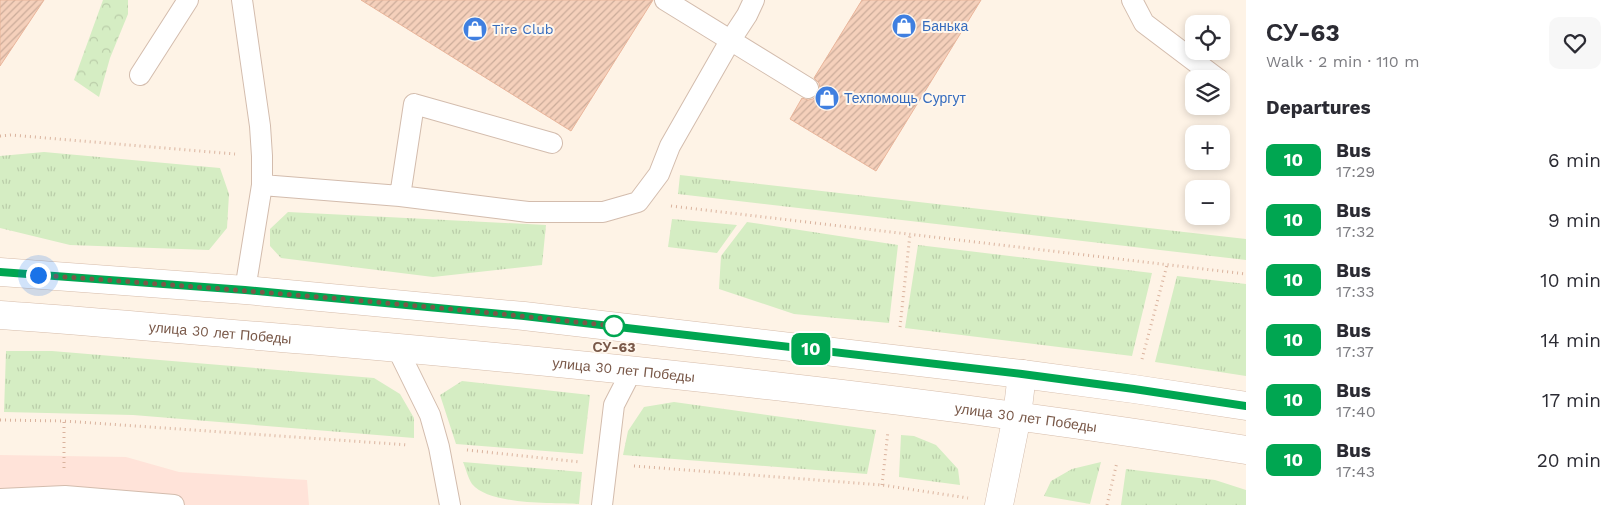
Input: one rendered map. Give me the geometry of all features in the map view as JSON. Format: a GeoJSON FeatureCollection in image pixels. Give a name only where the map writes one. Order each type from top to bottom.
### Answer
{"type":"FeatureCollection","features":[{"type":"Feature","properties":{"kind":"main road"},"geometry":{"type":"LineString","coordinates":[[0,272],[245,290],[524,316],[1022,374],[1246,406]]}},
{"type":"Feature","properties":{"kind":"main road","name":"улица 30 лет Победы"},"geometry":{"type":"LineString","coordinates":[[0,315],[397,348],[632,370],[1125,430],[1246,450]]}},
{"type":"Feature","properties":{"kind":"main road"},"geometry":{"type":"LineString","coordinates":[[999,504],[1017,416],[1022,374]]}},
{"type":"Feature","properties":{"kind":"lane"},"geometry":{"type":"LineString","coordinates":[[140,75],[188,0]]}},
{"type":"Feature","properties":{"kind":"lane"},"geometry":{"type":"LineString","coordinates":[[242,0],[260,126],[262,186],[245,290]]}},
{"type":"Feature","properties":{"kind":"lane"},"geometry":{"type":"LineString","coordinates":[[665,0],[808,88]]}},
{"type":"Feature","properties":{"kind":"lane"},"geometry":{"type":"LineString","coordinates":[[262,186],[400,196],[528,212],[603,212],[638,202],[659,174],[670,146],[754,0]]}},
{"type":"Feature","properties":{"kind":"lane"},"geometry":{"type":"LineString","coordinates":[[1132,0],[1144,23],[1207,70]]}},
{"type":"Feature","properties":{"kind":"lane"},"geometry":{"type":"LineString","coordinates":[[400,196],[414,104],[552,142]]}},
{"type":"Feature","properties":{"kind":"lane"},"geometry":{"type":"LineString","coordinates":[[397,348],[430,415],[439,447],[450,505]]}},
{"type":"Feature","properties":{"kind":"lane"},"geometry":{"type":"LineString","coordinates":[[602,505],[614,405],[632,370]]}},
{"type":"Feature","properties":{"kind":"lane"},"geometry":{"type":"LineString","coordinates":[[0,499],[65,496],[174,505]]}},
{"type":"Feature","properties":{"kind":"path"},"geometry":{"type":"LineString","coordinates":[[0,420],[64,421],[439,447],[607,464],[882,485],[999,504]]}},
{"type":"Feature","properties":{"kind":"path"},"geometry":{"type":"LineString","coordinates":[[64,421],[65,496]]}},
{"type":"Feature","properties":{"kind":"shaded area"},"geometry":{"type":"Polygon","coordinates":[[[0,455],[126,457],[179,472],[307,480],[309,505],[0,505],[0,455]]]}},
{"type":"Feature","properties":{"kind":"green space"},"geometry":{"type":"Polygon","coordinates":[[[103,0],[128,0],[128,14],[110,58],[99,97],[74,80],[103,0]]]}},
{"type":"Feature","properties":{"kind":"green space"},"geometry":{"type":"Polygon","coordinates":[[[44,152],[220,168],[229,194],[227,228],[209,250],[70,245],[0,228],[0,156],[44,152]]]}},
{"type":"Feature","properties":{"kind":"green space"},"geometry":{"type":"Polygon","coordinates":[[[680,175],[1246,239],[1246,260],[678,194],[680,175]]]}},
{"type":"Feature","properties":{"kind":"green space"},"geometry":{"type":"Polygon","coordinates":[[[288,212],[546,225],[542,265],[433,277],[281,258],[270,246],[270,229],[288,212]]]}},
{"type":"Feature","properties":{"kind":"green space"},"geometry":{"type":"Polygon","coordinates":[[[672,219],[737,225],[717,253],[668,247],[672,219]]]}},
{"type":"Feature","properties":{"kind":"green space"},"geometry":{"type":"Polygon","coordinates":[[[747,222],[898,245],[889,323],[794,314],[719,289],[721,256],[747,222]]]}},
{"type":"Feature","properties":{"kind":"green space"},"geometry":{"type":"Polygon","coordinates":[[[918,245],[1152,273],[1132,356],[905,328],[918,245]]]}},
{"type":"Feature","properties":{"kind":"green space"},"geometry":{"type":"Polygon","coordinates":[[[1177,276],[1246,284],[1246,376],[1155,362],[1177,276]]]}},
{"type":"Feature","properties":{"kind":"green space"},"geometry":{"type":"Polygon","coordinates":[[[6,351],[52,351],[374,378],[400,394],[414,418],[414,438],[133,415],[4,412],[6,351]]]}},
{"type":"Feature","properties":{"kind":"green space"},"geometry":{"type":"Polygon","coordinates":[[[462,381],[590,395],[583,454],[456,444],[440,395],[462,381]]]}},
{"type":"Feature","properties":{"kind":"green space"},"geometry":{"type":"Polygon","coordinates":[[[674,402],[876,430],[867,474],[623,455],[628,431],[644,407],[674,402]]]}},
{"type":"Feature","properties":{"kind":"green space"},"geometry":{"type":"Polygon","coordinates":[[[901,435],[914,436],[936,445],[958,469],[960,485],[899,477],[901,435]]]}},
{"type":"Feature","properties":{"kind":"green space"},"geometry":{"type":"Polygon","coordinates":[[[463,462],[582,472],[579,504],[538,503],[492,496],[480,491],[472,484],[463,462]]]}},
{"type":"Feature","properties":{"kind":"green space"},"geometry":{"type":"Polygon","coordinates":[[[1101,462],[1090,504],[1044,496],[1051,481],[1072,469],[1101,462]]]}},
{"type":"Feature","properties":{"kind":"green space"},"geometry":{"type":"Polygon","coordinates":[[[1126,469],[1215,480],[1246,490],[1246,505],[1121,505],[1126,469]]]}},
{"type":"Feature","properties":{"kind":"building"},"geometry":{"type":"Polygon","coordinates":[[[0,0],[44,0],[0,66],[0,0]]]}},
{"type":"Feature","properties":{"kind":"building"},"geometry":{"type":"Polygon","coordinates":[[[361,0],[653,0],[571,131],[361,0]]]}},
{"type":"Feature","properties":{"kind":"building"},"geometry":{"type":"Polygon","coordinates":[[[862,0],[981,0],[876,171],[790,119],[802,98],[813,99],[818,94],[819,83],[814,78],[862,0]]]}},
{"type":"Feature","properties":{"kind":"bus line","name":"10"},"geometry":{"type":"LineString","coordinates":[[0,272],[245,290],[524,316],[1022,374],[1246,406]]}},
{"type":"Feature","properties":{"kind":"place","name":"Банька"},"geometry":{"type":"Point","coordinates":[904,26]}},
{"type":"Feature","properties":{"kind":"place","name":"Tire Club"},"geometry":{"type":"Point","coordinates":[475,29]}},
{"type":"Feature","properties":{"kind":"place","name":"Техпомощь Сургут"},"geometry":{"type":"Point","coordinates":[827,98]}},
{"type":"Feature","properties":{"kind":"place","name":"СУ-63"},"geometry":{"type":"Point","coordinates":[614,326]}},
{"type":"Feature","properties":{"kind":"route"},"geometry":{"type":"LineString","coordinates":[[38,275],[245,290],[622,327],[614,326]]}}]}
